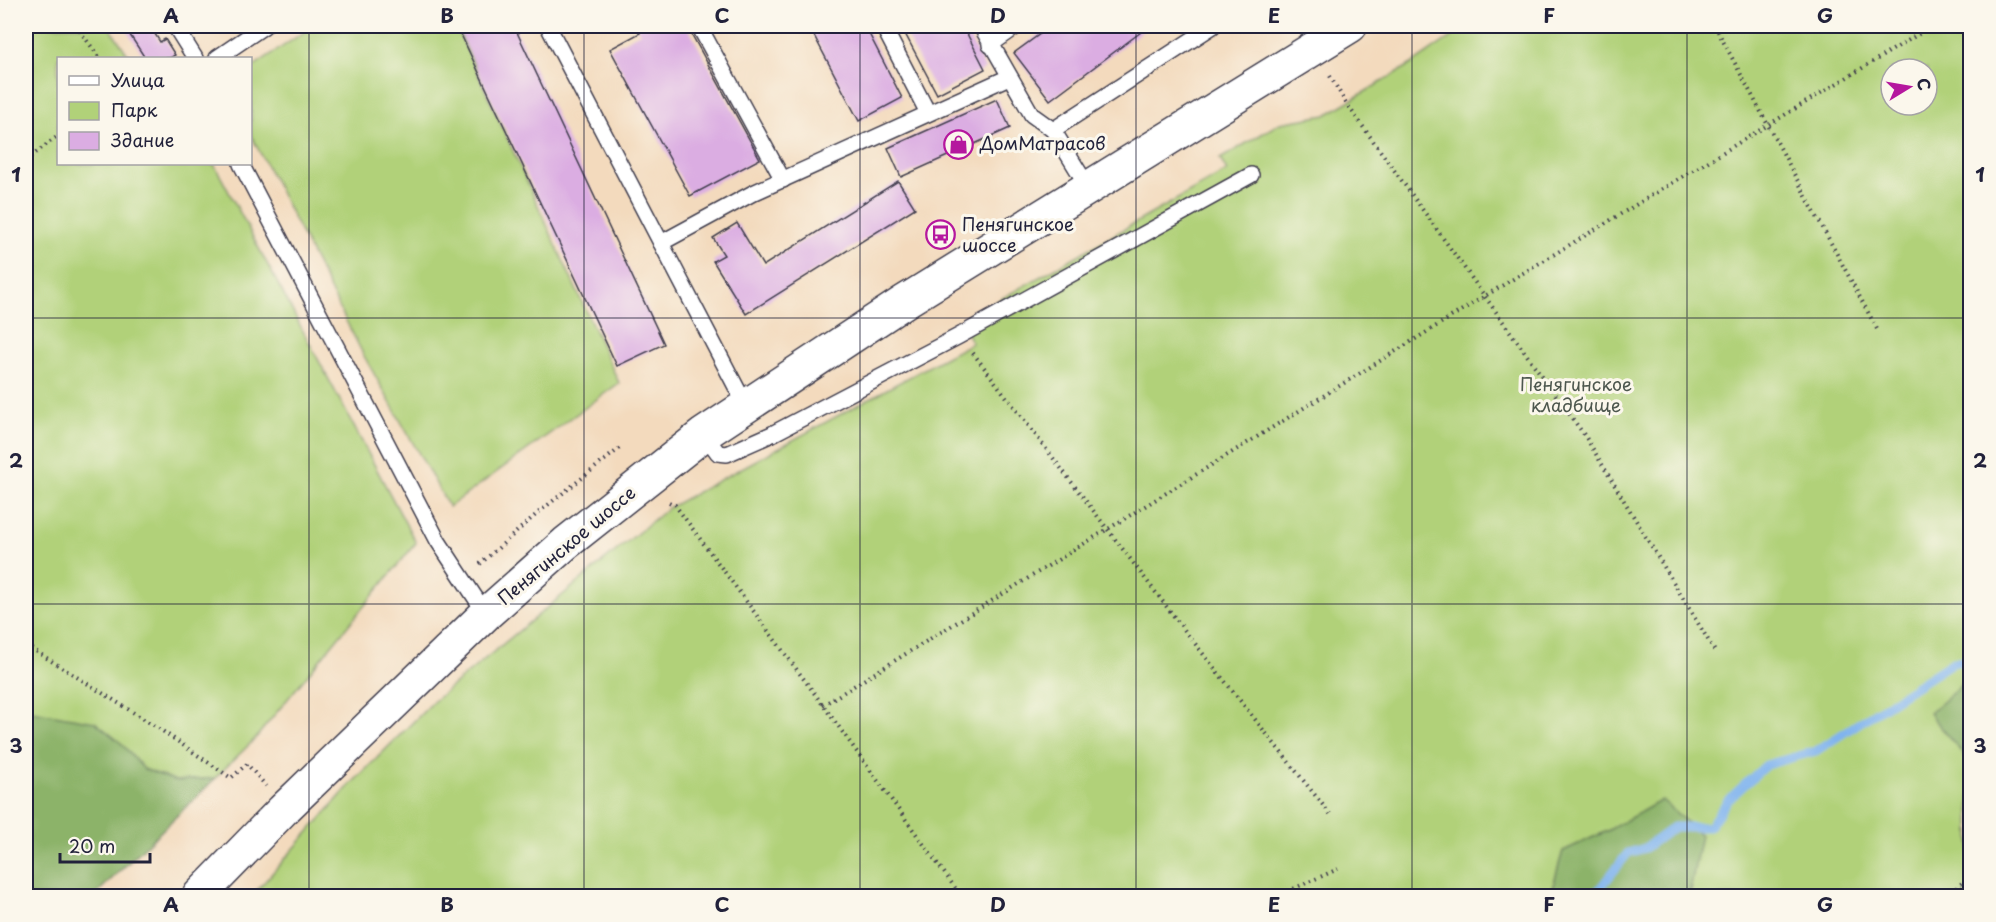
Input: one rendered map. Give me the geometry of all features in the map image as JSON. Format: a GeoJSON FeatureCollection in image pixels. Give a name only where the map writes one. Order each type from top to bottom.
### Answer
{"type":"FeatureCollection","features":[{"type":"Feature","properties":{"kind":"main road","name":"Пенягинское шоссе"},"geometry":{"type":"LineString","coordinates":[[199,897],[283,810],[486,614],[566,543],[704,434],[904,302],[1350,26]]}},
{"type":"Feature","properties":{"kind":"lane"},"geometry":{"type":"LineString","coordinates":[[175,26],[194,57]]}},
{"type":"Feature","properties":{"kind":"lane"},"geometry":{"type":"LineString","coordinates":[[218,57],[264,26]]}},
{"type":"Feature","properties":{"kind":"lane"},"geometry":{"type":"LineString","coordinates":[[548,26],[746,406]]}},
{"type":"Feature","properties":{"kind":"lane"},"geometry":{"type":"LineString","coordinates":[[699,26],[783,180]]}},
{"type":"Feature","properties":{"kind":"lane"},"geometry":{"type":"LineString","coordinates":[[883,26],[928,113]]}},
{"type":"Feature","properties":{"kind":"lane"},"geometry":{"type":"LineString","coordinates":[[981,26],[1032,114],[1053,130],[1088,187]]}},
{"type":"Feature","properties":{"kind":"lane"},"geometry":{"type":"LineString","coordinates":[[990,45],[1017,26]]}},
{"type":"Feature","properties":{"kind":"lane"},"geometry":{"type":"LineString","coordinates":[[1053,130],[1213,26]]}},
{"type":"Feature","properties":{"kind":"lane"},"geometry":{"type":"LineString","coordinates":[[661,243],[753,193],[1009,76]]}},
{"type":"Feature","properties":{"kind":"lane"},"geometry":{"type":"LineString","coordinates":[[242,165],[438,541],[486,614]]}},
{"type":"Feature","properties":{"kind":"lane"},"geometry":{"type":"LineString","coordinates":[[704,434],[718,453],[727,454],[772,434],[959,336],[1251,175]]}},
{"type":"Feature","properties":{"kind":"path"},"geometry":{"type":"LineString","coordinates":[[76,26],[98,57]]}},
{"type":"Feature","properties":{"kind":"path"},"geometry":{"type":"LineString","coordinates":[[1715,26],[1878,332]]}},
{"type":"Feature","properties":{"kind":"path"},"geometry":{"type":"LineString","coordinates":[[823,705],[1485,296],[1932,26]]}},
{"type":"Feature","properties":{"kind":"path"},"geometry":{"type":"LineString","coordinates":[[1330,75],[1346,103],[1585,435],[1716,653]]}},
{"type":"Feature","properties":{"kind":"path"},"geometry":{"type":"LineString","coordinates":[[26,160],[57,137]]}},
{"type":"Feature","properties":{"kind":"path"},"geometry":{"type":"LineString","coordinates":[[959,336],[1189,636],[1330,814]]}},
{"type":"Feature","properties":{"kind":"path"},"geometry":{"type":"LineString","coordinates":[[660,498],[675,505],[961,897]]}},
{"type":"Feature","properties":{"kind":"path"},"geometry":{"type":"LineString","coordinates":[[26,645],[158,728],[231,778],[247,764],[257,776]]}},
{"type":"Feature","properties":{"kind":"path"},"geometry":{"type":"LineString","coordinates":[[1277,897],[1338,869]]}},
{"type":"Feature","properties":{"kind":"path"},"geometry":{"type":"LineString","coordinates":[[1947,897],[1971,876]]}},
{"type":"Feature","properties":{"kind":"green space"},"geometry":{"type":"Polygon","coordinates":[[[26,26],[109,26],[129,57],[57,57],[57,165],[215,165],[416,543],[254,740],[94,896],[26,896],[26,26]]]}},
{"type":"Feature","properties":{"kind":"green space"},"geometry":{"type":"Polygon","coordinates":[[[313,26],[456,26],[619,383],[449,507],[364,356],[252,137],[252,67],[313,26]]]}},
{"type":"Feature","properties":{"kind":"green space","name":"Пенягинское кладбище"},"geometry":{"type":"Polygon","coordinates":[[[1467,26],[1970,26],[1970,678],[1930,713],[1965,756],[1970,755],[1970,896],[1689,896],[1692,887],[1607,831],[1563,851],[1550,896],[252,896],[351,784],[434,701],[668,508],[972,343],[960,322],[1227,171],[1220,159],[1280,123],[1326,115],[1410,65],[1467,26]]]}},
{"type":"Feature","properties":{"kind":"green space"},"geometry":{"type":"Polygon","coordinates":[[[1970,678],[1970,755],[1965,756],[1929,713],[1970,678]]]}},
{"type":"Feature","properties":{"kind":"green space"},"geometry":{"type":"Polygon","coordinates":[[[26,710],[95,722],[121,743],[144,769],[176,781],[216,778],[94,896],[26,896],[26,710]]]}},
{"type":"Feature","properties":{"kind":"green space"},"geometry":{"type":"Polygon","coordinates":[[[1662,800],[1701,835],[1689,896],[1550,896],[1563,851],[1607,831],[1662,800]]]}},
{"type":"Feature","properties":{"kind":"building"},"geometry":{"type":"Polygon","coordinates":[[[124,26],[150,26],[160,42],[165,39],[175,55],[144,57],[124,26]]]}},
{"type":"Feature","properties":{"kind":"building"},"geometry":{"type":"Polygon","coordinates":[[[457,26],[514,26],[664,344],[617,366],[457,26]]]}},
{"type":"Feature","properties":{"kind":"building"},"geometry":{"type":"Polygon","coordinates":[[[636,26],[687,26],[760,159],[690,196],[610,49],[640,33],[636,26]]]}},
{"type":"Feature","properties":{"kind":"building"},"geometry":{"type":"Polygon","coordinates":[[[809,26],[865,26],[902,98],[859,121],[809,26]]]}},
{"type":"Feature","properties":{"kind":"building"},"geometry":{"type":"Polygon","coordinates":[[[901,26],[963,26],[985,69],[937,94],[901,26]]]}},
{"type":"Feature","properties":{"kind":"building"},"geometry":{"type":"Polygon","coordinates":[[[1051,26],[1149,26],[1050,100],[1014,53],[1051,26]]]}},
{"type":"Feature","properties":{"kind":"building"},"geometry":{"type":"Polygon","coordinates":[[[997,99],[1010,128],[901,177],[888,148],[997,99]]]}},
{"type":"Feature","properties":{"kind":"building"},"geometry":{"type":"Polygon","coordinates":[[[898,181],[915,208],[746,314],[713,261],[724,255],[713,238],[737,223],[763,266],[898,181]]]}},
{"type":"Feature","properties":{"kind":"waterway"},"geometry":{"type":"LineString","coordinates":[[1594,896],[1628,853],[1645,848],[1674,827],[1709,827],[1728,800],[1766,765],[1816,751],[1953,662],[1970,661]]}},
{"type":"Feature","properties":{"kind":"place","name":"ДомМатрасов"},"geometry":{"type":"Point","coordinates":[959,144]}},
{"type":"Feature","properties":{"kind":"place","name":"Пенягинское шоссе"},"geometry":{"type":"Point","coordinates":[941,235]}}]}
